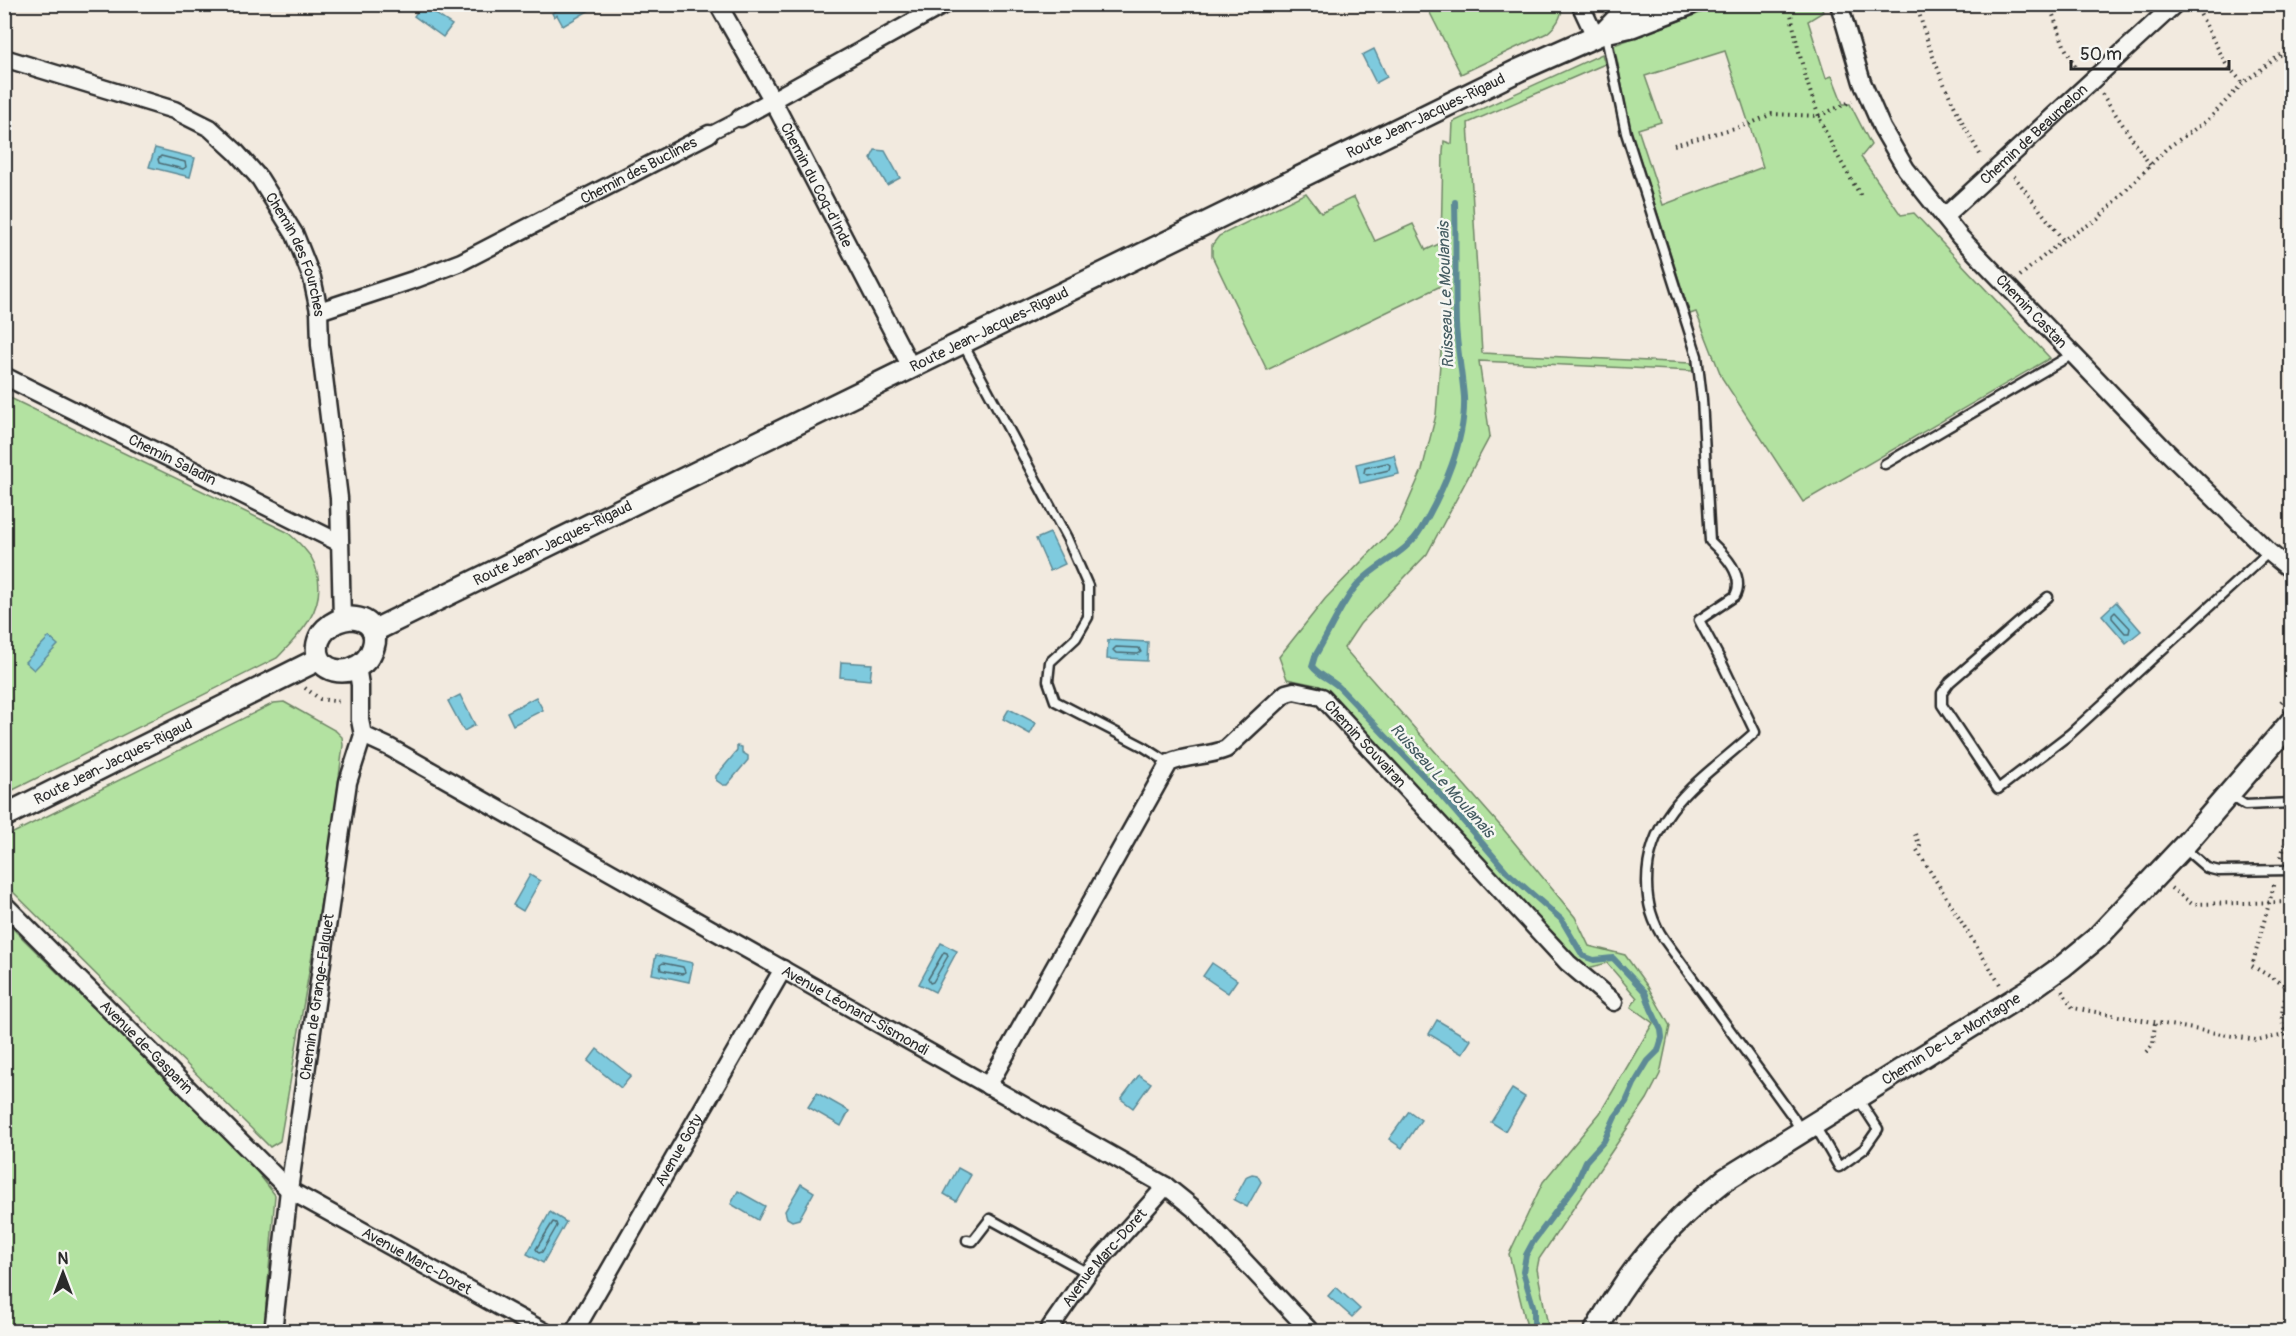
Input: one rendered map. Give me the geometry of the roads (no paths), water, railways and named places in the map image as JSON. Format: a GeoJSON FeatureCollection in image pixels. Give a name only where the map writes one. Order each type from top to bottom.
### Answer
{"type":"FeatureCollection","features":[{"type":"Feature","properties":{"kind":"street","name":"Chemin du Coq-d'Inde"},"geometry":{"type":"LineString","coordinates":[[718,4],[773,101],[911,367]]}},
{"type":"Feature","properties":{"kind":"street","name":"Chemin des Buclines"},"geometry":{"type":"LineString","coordinates":[[319,311],[461,262],[773,101],[945,4]]}},
{"type":"Feature","properties":{"kind":"street"},"geometry":{"type":"LineString","coordinates":[[1580,4],[1600,34]]}},
{"type":"Feature","properties":{"kind":"street","name":"Route Jean-Jacques-Rigaud"},"geometry":{"type":"LineString","coordinates":[[1600,34],[1625,11],[1641,4]]}},
{"type":"Feature","properties":{"kind":"street","name":"Route Jean-Jacques-Rigaud"},"geometry":{"type":"LineString","coordinates":[[373,631],[1519,70],[1600,34],[1632,26],[1689,4]]}},
{"type":"Feature","properties":{"kind":"street","name":"Chemin Castan"},"geometry":{"type":"LineString","coordinates":[[1839,4],[1862,82],[1882,128],[1906,169],[1944,217],[2165,450],[2269,552],[2292,571]]}},
{"type":"Feature","properties":{"kind":"street","name":"Chemin de Beaumelon"},"geometry":{"type":"LineString","coordinates":[[1944,217],[2175,4]]}},
{"type":"Feature","properties":{"kind":"street","name":"Chemin des Fourches"},"geometry":{"type":"LineString","coordinates":[[4,58],[174,110],[210,128],[247,164],[279,207],[302,250],[312,278],[319,311],[320,345],[339,498],[338,542],[342,619]]}},
{"type":"Feature","properties":{"kind":"street","name":"Chemin Saladin"},"geometry":{"type":"LineString","coordinates":[[4,376],[338,542]]}},
{"type":"Feature","properties":{"kind":"street"},"geometry":{"type":"LineString","coordinates":[[358,618],[365,621],[373,631],[374,650],[370,657],[357,666],[335,670],[323,664],[319,659],[317,648],[321,636],[326,629],[342,619],[358,618]]}},
{"type":"Feature","properties":{"kind":"street","name":"Route Jean-Jacques-Rigaud"},"geometry":{"type":"LineString","coordinates":[[4,816],[319,659]]}},
{"type":"Feature","properties":{"kind":"street","name":"Chemin de Grange-Falquet"},"geometry":{"type":"LineString","coordinates":[[273,1332],[289,1190],[348,782],[363,735],[357,666]]}},
{"type":"Feature","properties":{"kind":"street","name":"Chemin Souvairan"},"geometry":{"type":"LineString","coordinates":[[1169,764],[1179,759],[1216,753],[1226,749],[1286,693],[1294,691],[1322,697],[1568,963],[1614,1002]]}},
{"type":"Feature","properties":{"kind":"street","name":"Chemin De-La-Montagne"},"geometry":{"type":"LineString","coordinates":[[1595,1332],[1641,1261],[1693,1204],[1726,1179],[1807,1127],[2018,997],[2097,938],[2184,848],[2230,795],[2283,716]]}},
{"type":"Feature","properties":{"kind":"street","name":"Avenue Léonard-Sismondi"},"geometry":{"type":"LineString","coordinates":[[363,735],[389,747],[1166,1186],[1197,1211],[1311,1332]]}},
{"type":"Feature","properties":{"kind":"street"},"geometry":{"type":"LineString","coordinates":[[988,1086],[1169,764]]}},
{"type":"Feature","properties":{"kind":"street","name":"Avenue de-Gasparin"},"geometry":{"type":"LineString","coordinates":[[4,904],[289,1190]]}},
{"type":"Feature","properties":{"kind":"street","name":"Avenue Goty"},"geometry":{"type":"LineString","coordinates":[[574,1332],[783,969]]}},
{"type":"Feature","properties":{"kind":"street","name":"Avenue Marc-Doret"},"geometry":{"type":"LineString","coordinates":[[1047,1332],[1088,1273],[1166,1186]]}},
{"type":"Feature","properties":{"kind":"street","name":"Avenue Marc-Doret"},"geometry":{"type":"LineString","coordinates":[[289,1190],[545,1332]]}},
{"type":"Feature","properties":{"kind":"lane"},"geometry":{"type":"LineString","coordinates":[[1600,34],[1626,133],[1697,356],[1710,541],[1722,552],[1738,577],[1738,591],[1735,596],[1699,620],[1755,732],[1687,791],[1665,818],[1653,844],[1649,860],[1647,892],[1649,906],[1658,931],[1793,1116],[1807,1127],[1839,1167],[1864,1149],[1878,1129],[1857,1096]]}},
{"type":"Feature","properties":{"kind":"lane"},"geometry":{"type":"LineString","coordinates":[[962,342],[1066,538],[1088,586],[1088,617],[1076,638],[1050,662],[1048,681],[1055,700],[1143,747],[1169,764]]}},
{"type":"Feature","properties":{"kind":"lane"},"geometry":{"type":"LineString","coordinates":[[1885,464],[2073,354]]}},
{"type":"Feature","properties":{"kind":"lane"},"geometry":{"type":"LineString","coordinates":[[2048,597],[1950,682],[1942,693],[1942,705],[1998,789],[2070,734],[2269,552]]}},
{"type":"Feature","properties":{"kind":"lane"},"geometry":{"type":"LineString","coordinates":[[2230,795],[2246,805],[2292,803]]}},
{"type":"Feature","properties":{"kind":"lane"},"geometry":{"type":"LineString","coordinates":[[2184,848],[2206,868],[2219,871],[2292,870]]}},
{"type":"Feature","properties":{"kind":"lane"},"geometry":{"type":"LineString","coordinates":[[967,1240],[974,1241],[990,1219],[1088,1273]]}},
{"type":"Feature","properties":{"kind":"water"},"geometry":{"type":"Polygon","coordinates":[[[422,5],[452,25],[443,37],[414,16],[422,5]]]}},
{"type":"Feature","properties":{"kind":"water"},"geometry":{"type":"Polygon","coordinates":[[[565,5],[591,5],[593,8],[563,26],[557,15],[554,17],[552,13],[565,5]]]}},
{"type":"Feature","properties":{"kind":"water"},"geometry":{"type":"Polygon","coordinates":[[[1374,49],[1387,77],[1376,83],[1362,55],[1374,49]]]}},
{"type":"Feature","properties":{"kind":"water"},"geometry":{"type":"Polygon","coordinates":[[[155,148],[195,158],[190,177],[149,167],[155,148]]]}},
{"type":"Feature","properties":{"kind":"water"},"geometry":{"type":"Polygon","coordinates":[[[875,150],[885,151],[900,178],[887,185],[871,158],[875,150]]]}},
{"type":"Feature","properties":{"kind":"water"},"geometry":{"type":"Polygon","coordinates":[[[1394,455],[1399,474],[1360,483],[1356,464],[1394,455]]]}},
{"type":"Feature","properties":{"kind":"water"},"geometry":{"type":"Polygon","coordinates":[[[1050,533],[1065,564],[1050,571],[1036,539],[1050,533]]]}},
{"type":"Feature","properties":{"kind":"water"},"geometry":{"type":"Polygon","coordinates":[[[2116,602],[2141,631],[2126,643],[2102,615],[2116,602]]]}},
{"type":"Feature","properties":{"kind":"water"},"geometry":{"type":"Polygon","coordinates":[[[49,637],[58,645],[34,670],[25,662],[49,637]]]}},
{"type":"Feature","properties":{"kind":"water"},"geometry":{"type":"Polygon","coordinates":[[[1108,640],[1148,642],[1147,661],[1107,659],[1108,640]]]}},
{"type":"Feature","properties":{"kind":"water"},"geometry":{"type":"Polygon","coordinates":[[[841,662],[872,664],[870,680],[840,677],[841,662]]]}},
{"type":"Feature","properties":{"kind":"water"},"geometry":{"type":"Polygon","coordinates":[[[460,695],[475,725],[464,731],[448,701],[460,695]]]}},
{"type":"Feature","properties":{"kind":"water"},"geometry":{"type":"Polygon","coordinates":[[[536,697],[543,710],[513,725],[507,712],[536,697]]]}},
{"type":"Feature","properties":{"kind":"water"},"geometry":{"type":"Polygon","coordinates":[[[1009,709],[1036,723],[1030,734],[1003,719],[1009,709]]]}},
{"type":"Feature","properties":{"kind":"water"},"geometry":{"type":"Polygon","coordinates":[[[737,746],[742,747],[742,752],[748,756],[748,760],[727,785],[723,785],[716,780],[716,776],[737,751],[737,746]]]}},
{"type":"Feature","properties":{"kind":"water"},"geometry":{"type":"Polygon","coordinates":[[[530,875],[540,881],[523,911],[513,905],[530,875]]]}},
{"type":"Feature","properties":{"kind":"water"},"geometry":{"type":"Polygon","coordinates":[[[941,943],[957,951],[935,992],[919,984],[941,943]]]}},
{"type":"Feature","properties":{"kind":"water"},"geometry":{"type":"Polygon","coordinates":[[[656,955],[693,963],[689,982],[652,974],[656,955]]]}},
{"type":"Feature","properties":{"kind":"water"},"geometry":{"type":"Polygon","coordinates":[[[1212,963],[1237,980],[1228,993],[1203,976],[1212,963]]]}},
{"type":"Feature","properties":{"kind":"water"},"geometry":{"type":"Polygon","coordinates":[[[1437,1020],[1471,1040],[1462,1054],[1429,1034],[1437,1020]]]}},
{"type":"Feature","properties":{"kind":"water"},"geometry":{"type":"Polygon","coordinates":[[[597,1049],[631,1076],[621,1088],[588,1061],[597,1049]]]}},
{"type":"Feature","properties":{"kind":"water"},"geometry":{"type":"Polygon","coordinates":[[[1139,1075],[1151,1083],[1133,1108],[1121,1099],[1139,1075]]]}},
{"type":"Feature","properties":{"kind":"water"},"geometry":{"type":"Polygon","coordinates":[[[1512,1089],[1525,1097],[1505,1131],[1491,1122],[1512,1089]]]}},
{"type":"Feature","properties":{"kind":"water"},"geometry":{"type":"Polygon","coordinates":[[[817,1093],[849,1111],[841,1126],[808,1107],[817,1093]]]}},
{"type":"Feature","properties":{"kind":"water"},"geometry":{"type":"Polygon","coordinates":[[[1409,1111],[1421,1120],[1402,1148],[1389,1139],[1409,1111]]]}},
{"type":"Feature","properties":{"kind":"water"},"geometry":{"type":"Polygon","coordinates":[[[958,1168],[971,1175],[956,1201],[944,1194],[958,1168]]]}},
{"type":"Feature","properties":{"kind":"water"},"geometry":{"type":"Polygon","coordinates":[[[1257,1175],[1261,1182],[1247,1207],[1234,1200],[1247,1176],[1257,1175]]]}},
{"type":"Feature","properties":{"kind":"water"},"geometry":{"type":"Polygon","coordinates":[[[801,1184],[814,1192],[799,1219],[792,1221],[787,1218],[785,1211],[801,1184]]]}},
{"type":"Feature","properties":{"kind":"water"},"geometry":{"type":"Polygon","coordinates":[[[738,1191],[765,1206],[758,1220],[731,1204],[738,1191]]]}},
{"type":"Feature","properties":{"kind":"water"},"geometry":{"type":"Polygon","coordinates":[[[550,1212],[566,1222],[543,1263],[527,1254],[550,1212]]]}},
{"type":"Feature","properties":{"kind":"water"},"geometry":{"type":"Polygon","coordinates":[[[1336,1287],[1360,1309],[1352,1317],[1328,1296],[1336,1287]]]}},
{"type":"Feature","properties":{"kind":"waterway","name":"Ruisseau Le Moulanais"},"geometry":{"type":"LineString","coordinates":[[1455,202],[1456,324],[1464,414],[1452,465],[1437,499],[1415,538],[1367,575],[1354,589],[1315,656],[1312,666],[1340,688],[1434,787],[1507,872],[1561,919],[1583,956],[1594,960],[1613,958],[1645,992],[1661,1030],[1662,1038],[1658,1051],[1648,1061],[1634,1084],[1604,1141],[1586,1161],[1575,1186],[1533,1242],[1526,1255],[1523,1272],[1534,1309],[1534,1332]]}}]}
